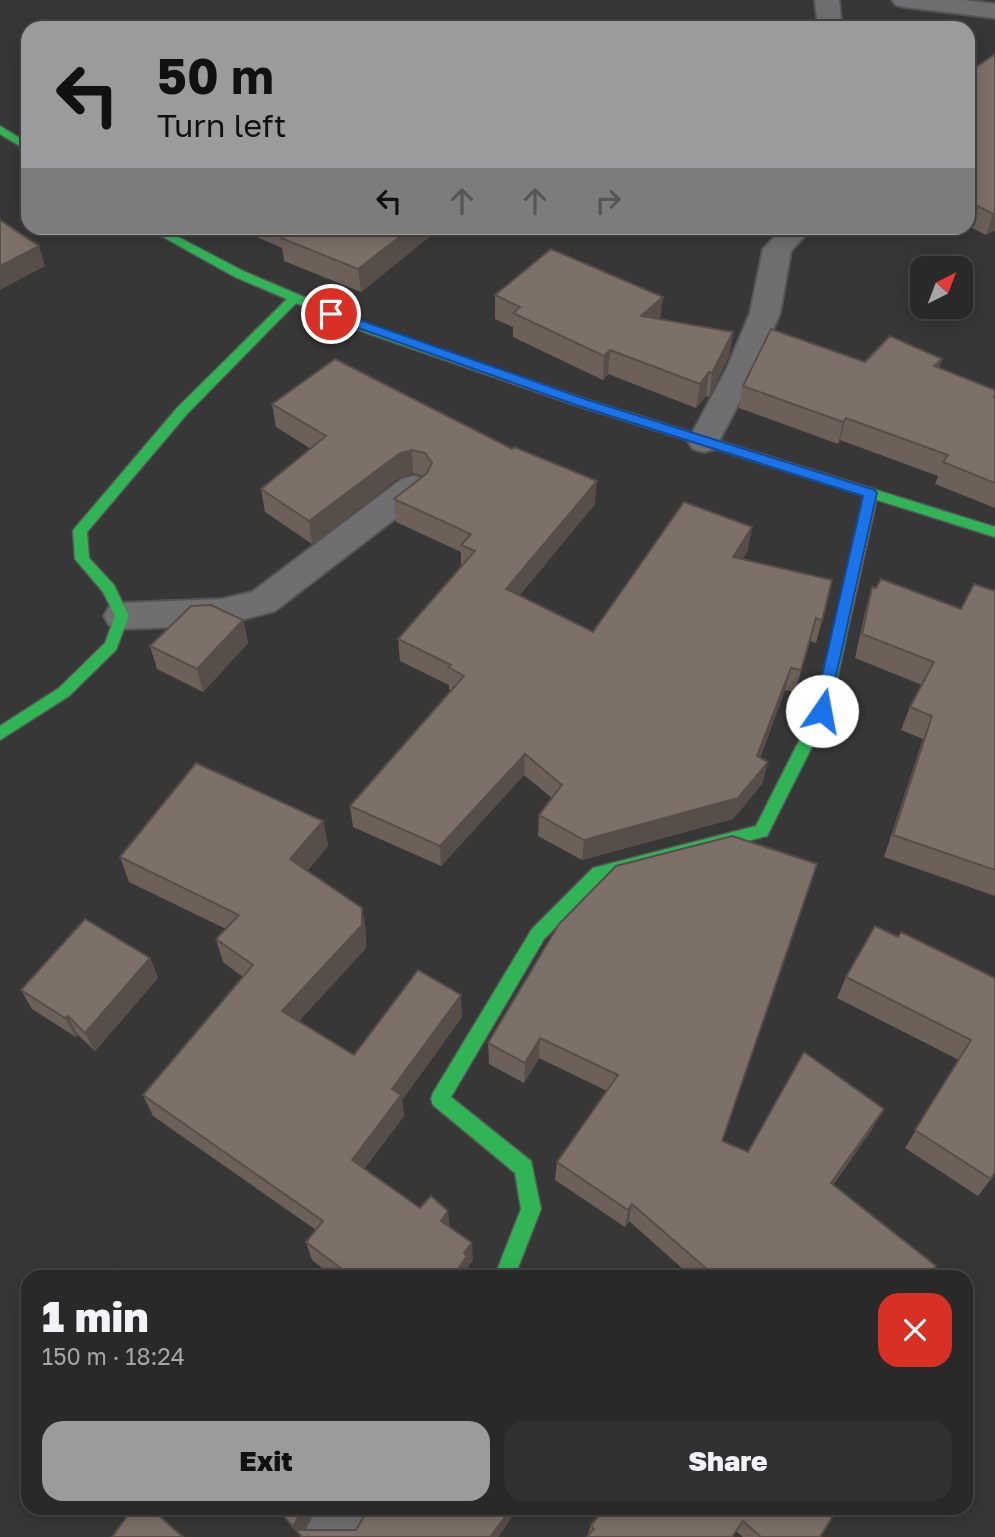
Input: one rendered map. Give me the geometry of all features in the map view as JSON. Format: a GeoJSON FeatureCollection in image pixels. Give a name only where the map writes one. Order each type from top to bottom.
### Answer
{"type":"FeatureCollection","features":[{"type":"Feature","properties":{"kind":"street"},"geometry":{"type":"LineString","coordinates":[[827,0],[829,21]]}},
{"type":"Feature","properties":{"kind":"street"},"geometry":{"type":"LineString","coordinates":[[904,0],[995,11]]}},
{"type":"Feature","properties":{"kind":"street"},"geometry":{"type":"LineString","coordinates":[[0,129],[21,143]]}},
{"type":"Feature","properties":{"kind":"street"},"geometry":{"type":"LineString","coordinates":[[166,235],[292,299],[444,356],[995,532]]}},
{"type":"Feature","properties":{"kind":"street"},"geometry":{"type":"LineString","coordinates":[[704,440],[742,368],[765,313],[777,249],[791,235]]}},
{"type":"Feature","properties":{"kind":"street"},"geometry":{"type":"LineString","coordinates":[[0,734],[64,692],[111,646],[122,616],[110,589],[82,559],[80,531],[114,486],[217,371],[292,299]]}},
{"type":"Feature","properties":{"kind":"street"},"geometry":{"type":"LineString","coordinates":[[122,616],[222,612],[262,602],[414,486]]}},
{"type":"Feature","properties":{"kind":"street"},"geometry":{"type":"LineString","coordinates":[[507,1270],[531,1209],[524,1168],[440,1099],[538,934],[599,873],[761,831],[822,711],[871,493]]}},
{"type":"Feature","properties":{"kind":"street"},"geometry":{"type":"LineString","coordinates":[[329,1537],[345,1515]]}},
{"type":"Feature","properties":{"kind":"building"},"geometry":{"type":"Polygon","coordinates":[[[995,54],[993,214],[975,205],[975,68],[995,54]]]}},
{"type":"Feature","properties":{"kind":"building"},"geometry":{"type":"Polygon","coordinates":[[[0,220],[39,246],[0,266],[0,220]]]}},
{"type":"Feature","properties":{"kind":"building"},"geometry":{"type":"Polygon","coordinates":[[[283,235],[402,235],[358,269],[281,238],[283,235]]]}},
{"type":"Feature","properties":{"kind":"building"},"geometry":{"type":"Polygon","coordinates":[[[551,249],[663,297],[641,316],[733,332],[712,373],[709,372],[700,384],[610,350],[604,356],[513,313],[520,307],[495,295],[551,249]]]}},
{"type":"Feature","properties":{"kind":"building"},"geometry":{"type":"Polygon","coordinates":[[[771,329],[865,362],[890,336],[942,359],[934,366],[995,390],[995,483],[943,462],[948,455],[846,418],[843,422],[743,386],[771,329]]]}},
{"type":"Feature","properties":{"kind":"building"},"geometry":{"type":"Polygon","coordinates":[[[335,359],[512,449],[514,447],[597,481],[506,589],[593,632],[684,502],[752,527],[733,557],[832,580],[822,621],[816,618],[801,670],[791,668],[757,756],[768,762],[738,798],[584,840],[539,815],[562,785],[525,754],[440,846],[350,806],[464,676],[448,667],[451,665],[398,639],[475,551],[461,545],[471,534],[394,499],[427,473],[432,463],[425,453],[412,450],[399,454],[309,521],[261,489],[326,436],[272,404],[335,359]]]}},
{"type":"Feature","properties":{"kind":"building"},"geometry":{"type":"Polygon","coordinates":[[[881,579],[961,609],[974,584],[995,591],[995,870],[893,835],[932,716],[910,707],[934,662],[862,634],[872,587],[876,588],[881,579]]]}},
{"type":"Feature","properties":{"kind":"building"},"geometry":{"type":"Polygon","coordinates":[[[211,605],[243,620],[197,669],[150,646],[191,606],[211,605]]]}},
{"type":"Feature","properties":{"kind":"building"},"geometry":{"type":"Polygon","coordinates":[[[196,763],[323,821],[290,859],[362,908],[362,925],[282,1011],[354,1055],[418,970],[461,995],[392,1089],[401,1095],[352,1160],[420,1208],[431,1196],[448,1211],[441,1221],[472,1243],[464,1253],[467,1256],[457,1270],[343,1270],[306,1242],[323,1221],[143,1095],[253,965],[216,939],[239,915],[120,857],[196,763]]]}},
{"type":"Feature","properties":{"kind":"building"},"geometry":{"type":"Polygon","coordinates":[[[732,836],[817,864],[722,1141],[748,1152],[804,1052],[884,1109],[831,1183],[936,1266],[933,1270],[708,1270],[632,1204],[628,1210],[557,1162],[618,1075],[540,1038],[525,1063],[488,1043],[559,924],[616,866],[732,836]]]}},
{"type":"Feature","properties":{"kind":"building"},"geometry":{"type":"Polygon","coordinates":[[[85,919],[150,958],[85,1033],[68,1016],[65,1018],[21,990],[85,919]]]}},
{"type":"Feature","properties":{"kind":"building"},"geometry":{"type":"Polygon","coordinates":[[[875,926],[898,937],[901,932],[995,978],[995,1172],[991,1179],[915,1130],[971,1040],[846,977],[875,926]]]}},
{"type":"Feature","properties":{"kind":"building"},"geometry":{"type":"Polygon","coordinates":[[[128,1515],[158,1515],[183,1537],[112,1537],[128,1515]]]}},
{"type":"Feature","properties":{"kind":"building"},"geometry":{"type":"Polygon","coordinates":[[[283,1515],[299,1515],[293,1527],[283,1515]]]}},
{"type":"Feature","properties":{"kind":"building"},"geometry":{"type":"Polygon","coordinates":[[[365,1515],[507,1515],[490,1537],[302,1537],[296,1530],[356,1530],[365,1515]]]}},
{"type":"Feature","properties":{"kind":"building"},"geometry":{"type":"Polygon","coordinates":[[[599,1515],[834,1515],[820,1537],[761,1537],[743,1521],[732,1537],[587,1537],[594,1529],[591,1525],[599,1515]]]}},
{"type":"Feature","properties":{"kind":"traffic: fast"},"geometry":{"type":"LineString","coordinates":[[0,129],[21,143]]}},
{"type":"Feature","properties":{"kind":"traffic: fast"},"geometry":{"type":"LineString","coordinates":[[166,235],[239,274],[371,330],[580,402],[995,532]]}},
{"type":"Feature","properties":{"kind":"traffic: fast"},"geometry":{"type":"LineString","coordinates":[[0,734],[64,692],[111,646],[122,616],[109,589],[82,559],[80,531],[182,411],[293,299]]}},
{"type":"Feature","properties":{"kind":"traffic: fast"},"geometry":{"type":"LineString","coordinates":[[507,1270],[531,1209],[524,1168],[440,1099],[538,934],[599,873],[761,831],[822,711],[843,619]]}},
{"type":"Feature","properties":{"kind":"traffic: slow"},"geometry":{"type":"LineString","coordinates":[[843,619],[871,493]]}},
{"type":"Feature","properties":{"kind":"route"},"geometry":{"type":"LineString","coordinates":[[331,314],[580,402],[871,493],[856,548],[822,711]]}}]}
